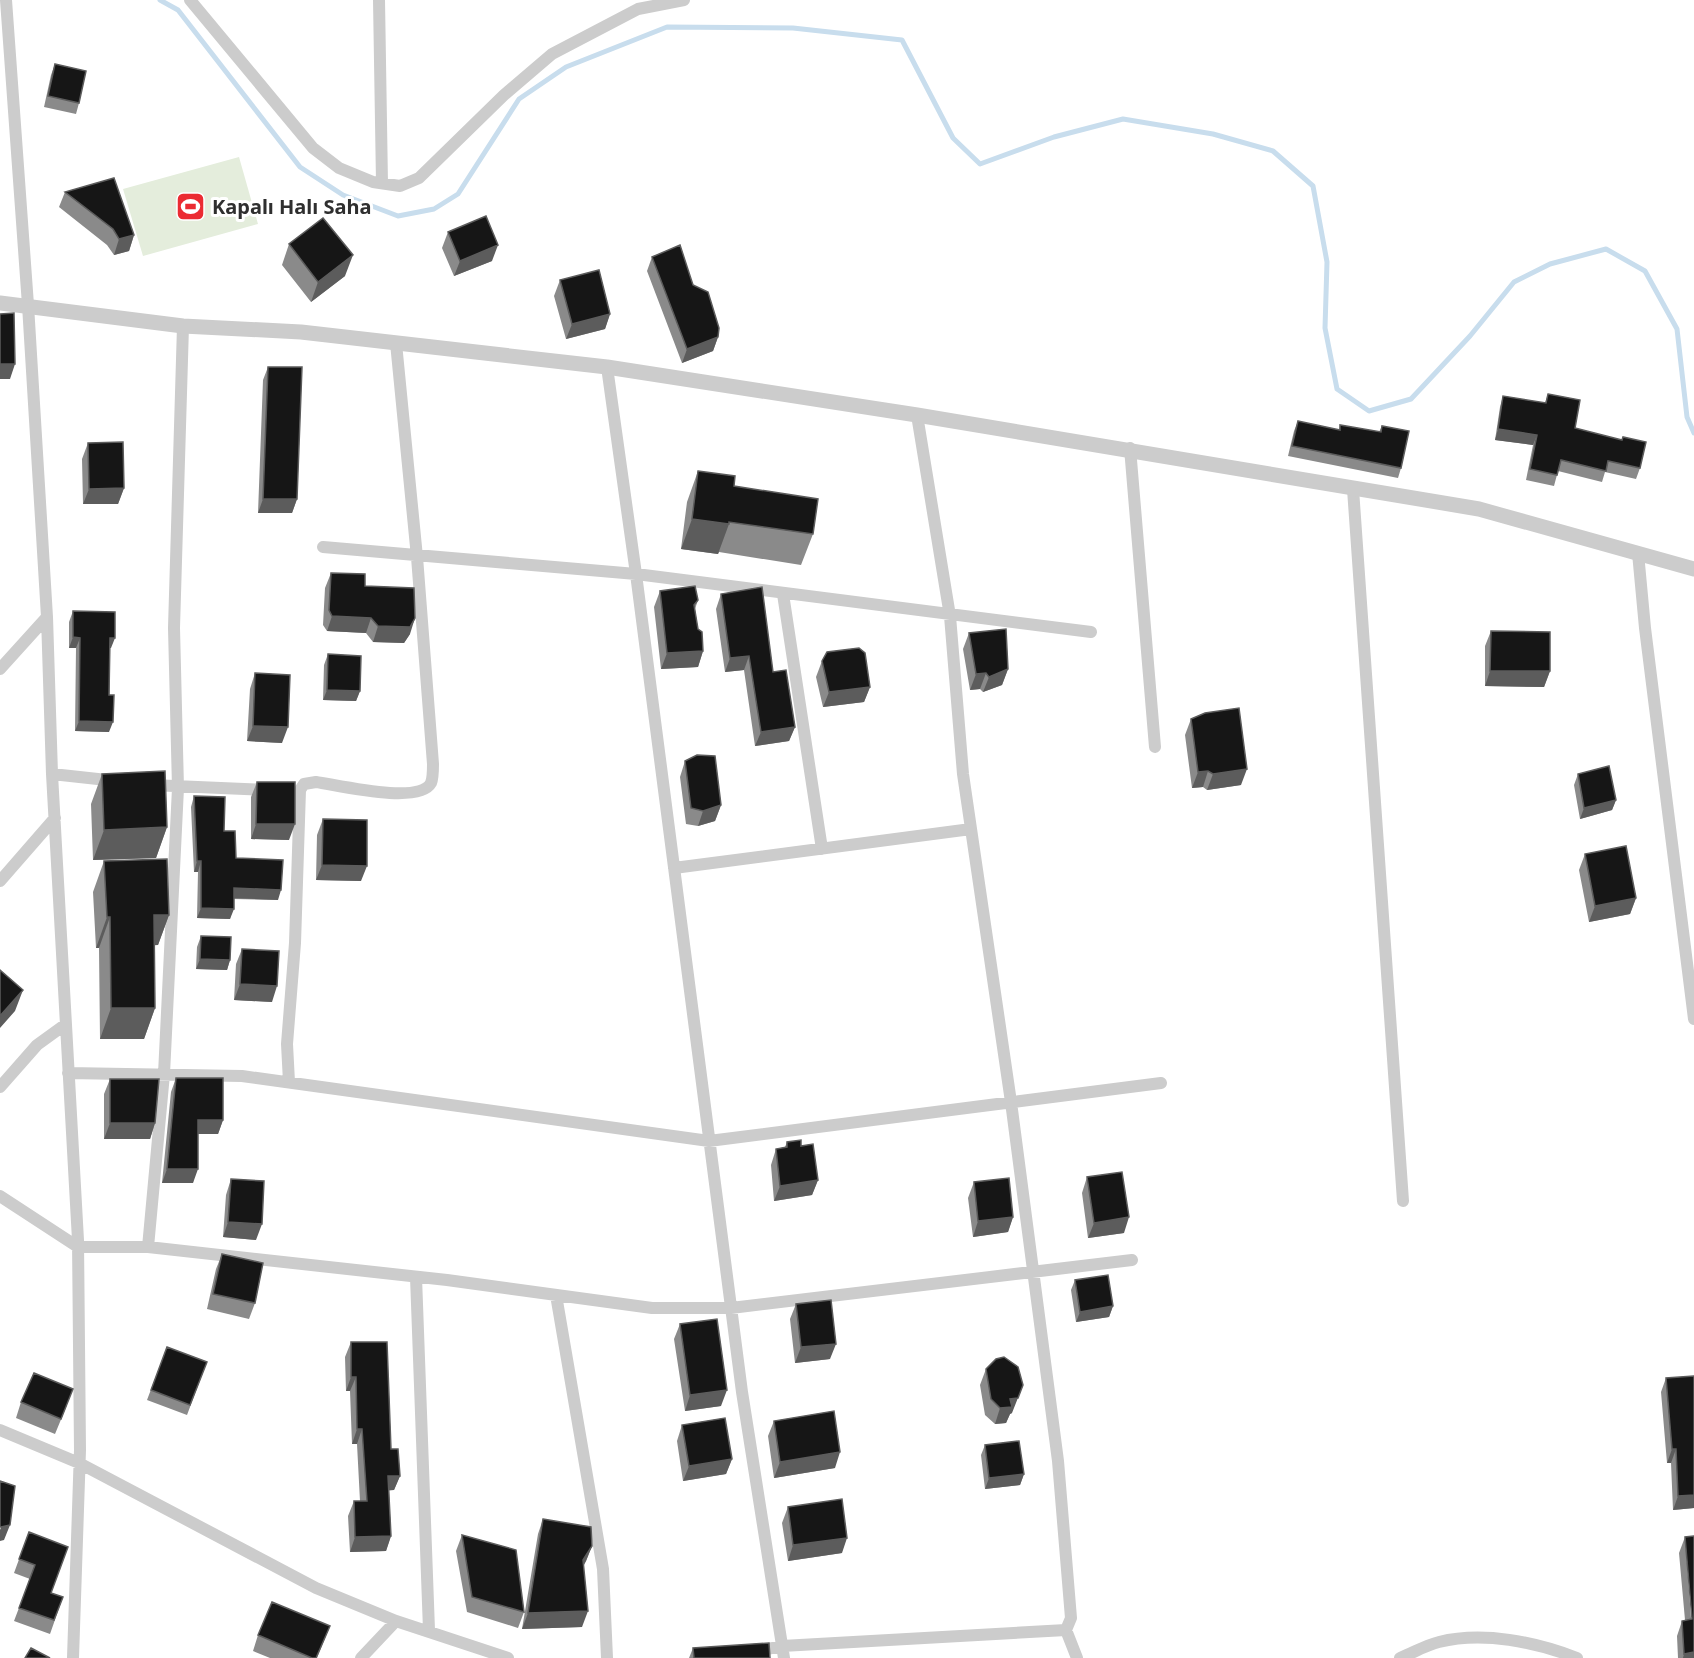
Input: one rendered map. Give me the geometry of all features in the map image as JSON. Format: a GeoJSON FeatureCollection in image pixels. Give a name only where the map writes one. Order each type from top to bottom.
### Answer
{"type":"FeatureCollection","features":[{"type":"Feature","properties":{"kind":"street"},"geometry":{"type":"LineString","coordinates":[[6,0],[4,17],[28,305],[47,617],[52,774],[78,1247],[79,1463],[74,1658]]}},
{"type":"Feature","properties":{"kind":"street"},"geometry":{"type":"LineString","coordinates":[[190,0],[314,148],[339,168],[382,183],[400,186],[418,178],[504,94],[552,54],[638,9],[684,0]]}},
{"type":"Feature","properties":{"kind":"street"},"geometry":{"type":"LineString","coordinates":[[379,0],[382,183]]}},
{"type":"Feature","properties":{"kind":"street"},"geometry":{"type":"LineString","coordinates":[[0,303],[183,326],[301,332],[607,367],[1130,448],[1353,489],[1479,509],[1694,569]]}},
{"type":"Feature","properties":{"kind":"street"},"geometry":{"type":"LineString","coordinates":[[148,1247],[164,1074],[178,788],[174,628],[183,326]]}},
{"type":"Feature","properties":{"kind":"street"},"geometry":{"type":"LineString","coordinates":[[52,774],[178,788],[289,790],[316,782],[406,795],[423,790],[431,782],[433,764],[417,557],[396,343]]}},
{"type":"Feature","properties":{"kind":"street"},"geometry":{"type":"LineString","coordinates":[[607,367],[731,1308],[783,1652]]}},
{"type":"Feature","properties":{"kind":"street"},"geometry":{"type":"LineString","coordinates":[[917,415],[950,616],[963,774],[1011,1102],[1058,1461],[1071,1618],[1066,1630],[1077,1658]]}},
{"type":"Feature","properties":{"kind":"street"},"geometry":{"type":"LineString","coordinates":[[1130,448],[1155,747]]}},
{"type":"Feature","properties":{"kind":"street"},"geometry":{"type":"LineString","coordinates":[[1353,489],[1403,1201]]}},
{"type":"Feature","properties":{"kind":"street"},"geometry":{"type":"LineString","coordinates":[[323,547],[417,557],[636,574],[950,616],[1091,632]]}},
{"type":"Feature","properties":{"kind":"street"},"geometry":{"type":"LineString","coordinates":[[1638,553],[1646,640],[1694,1019]]}},
{"type":"Feature","properties":{"kind":"street"},"geometry":{"type":"LineString","coordinates":[[783,594],[822,849]]}},
{"type":"Feature","properties":{"kind":"street"},"geometry":{"type":"LineString","coordinates":[[0,669],[47,617]]}},
{"type":"Feature","properties":{"kind":"street"},"geometry":{"type":"LineString","coordinates":[[289,790],[295,943],[287,1044],[289,1082]]}},
{"type":"Feature","properties":{"kind":"street"},"geometry":{"type":"LineString","coordinates":[[0,881],[55,818]]}},
{"type":"Feature","properties":{"kind":"street"},"geometry":{"type":"LineString","coordinates":[[674,868],[971,829]]}},
{"type":"Feature","properties":{"kind":"street"},"geometry":{"type":"LineString","coordinates":[[0,1087],[37,1046],[66,1024]]}},
{"type":"Feature","properties":{"kind":"street"},"geometry":{"type":"LineString","coordinates":[[68,1073],[242,1076],[709,1141],[1161,1083]]}},
{"type":"Feature","properties":{"kind":"street"},"geometry":{"type":"LineString","coordinates":[[0,1196],[78,1247],[148,1247],[416,1277],[652,1308],[731,1308],[1132,1260]]}},
{"type":"Feature","properties":{"kind":"street"},"geometry":{"type":"LineString","coordinates":[[416,1277],[429,1630]]}},
{"type":"Feature","properties":{"kind":"street"},"geometry":{"type":"LineString","coordinates":[[556,1295],[603,1569],[607,1658]]}},
{"type":"Feature","properties":{"kind":"street"},"geometry":{"type":"LineString","coordinates":[[0,1430],[79,1463],[316,1588],[396,1622],[429,1630],[508,1658]]}},
{"type":"Feature","properties":{"kind":"street"},"geometry":{"type":"LineString","coordinates":[[361,1658],[396,1622]]}},
{"type":"Feature","properties":{"kind":"street"},"geometry":{"type":"LineString","coordinates":[[724,1658],[1066,1630]]}},
{"type":"Feature","properties":{"kind":"street"},"geometry":{"type":"LineString","coordinates":[[1400,1658],[1437,1642],[1468,1636],[1501,1638],[1577,1658]]}},
{"type":"Feature","properties":{"kind":"green space","name":"Kapalı Halı Saha"},"geometry":{"type":"Polygon","coordinates":[[[239,157],[258,224],[143,256],[123,189],[239,157]]]}},
{"type":"Feature","properties":{"kind":"building"},"geometry":{"type":"Polygon","coordinates":[[[55,64],[86,71],[79,103],[48,96],[55,64]]]}},
{"type":"Feature","properties":{"kind":"building"},"geometry":{"type":"Polygon","coordinates":[[[114,178],[134,235],[119,239],[113,229],[65,192],[114,178]]]}},
{"type":"Feature","properties":{"kind":"building"},"geometry":{"type":"Polygon","coordinates":[[[486,216],[498,245],[460,261],[448,232],[486,216]]]}},
{"type":"Feature","properties":{"kind":"building"},"geometry":{"type":"Polygon","coordinates":[[[323,218],[353,255],[318,282],[289,244],[323,218]]]}},
{"type":"Feature","properties":{"kind":"building"},"geometry":{"type":"Polygon","coordinates":[[[680,245],[693,285],[708,292],[719,328],[718,337],[687,349],[652,257],[680,245]]]}},
{"type":"Feature","properties":{"kind":"building"},"geometry":{"type":"Polygon","coordinates":[[[599,270],[610,314],[572,324],[560,280],[599,270]]]}},
{"type":"Feature","properties":{"kind":"building"},"geometry":{"type":"Polygon","coordinates":[[[14,313],[15,364],[0,364],[0,314],[14,313]]]}},
{"type":"Feature","properties":{"kind":"building"},"geometry":{"type":"Polygon","coordinates":[[[268,367],[302,367],[297,499],[263,499],[268,367]]]}},
{"type":"Feature","properties":{"kind":"building"},"geometry":{"type":"Polygon","coordinates":[[[1548,394],[1580,400],[1575,428],[1622,440],[1623,437],[1646,442],[1640,468],[1608,461],[1606,471],[1561,460],[1557,475],[1530,469],[1537,435],[1498,429],[1503,396],[1546,403],[1548,394]]]}},
{"type":"Feature","properties":{"kind":"building"},"geometry":{"type":"Polygon","coordinates":[[[1298,421],[1340,430],[1340,425],[1381,432],[1382,426],[1409,431],[1401,468],[1292,446],[1298,421]]]}},
{"type":"Feature","properties":{"kind":"building"},"geometry":{"type":"Polygon","coordinates":[[[123,442],[124,488],[89,489],[88,443],[123,442]]]}},
{"type":"Feature","properties":{"kind":"building"},"geometry":{"type":"Polygon","coordinates":[[[698,471],[735,476],[734,486],[818,499],[813,534],[692,519],[698,471]]]}},
{"type":"Feature","properties":{"kind":"building"},"geometry":{"type":"Polygon","coordinates":[[[331,573],[365,574],[365,586],[414,588],[415,618],[410,627],[378,626],[371,618],[332,616],[329,610],[331,573]]]}},
{"type":"Feature","properties":{"kind":"building"},"geometry":{"type":"Polygon","coordinates":[[[695,586],[698,600],[694,605],[698,629],[702,632],[703,651],[667,653],[660,591],[695,586]]]}},
{"type":"Feature","properties":{"kind":"building"},"geometry":{"type":"Polygon","coordinates":[[[762,587],[773,672],[786,670],[795,727],[761,732],[749,656],[730,658],[721,594],[762,587]]]}},
{"type":"Feature","properties":{"kind":"building"},"geometry":{"type":"Polygon","coordinates":[[[73,611],[115,612],[115,638],[110,638],[109,695],[114,695],[113,722],[79,721],[80,638],[73,637],[73,611]]]}},
{"type":"Feature","properties":{"kind":"building"},"geometry":{"type":"Polygon","coordinates":[[[1006,629],[1008,669],[989,677],[986,673],[976,674],[969,633],[1006,629]]]}},
{"type":"Feature","properties":{"kind":"building"},"geometry":{"type":"Polygon","coordinates":[[[1491,631],[1550,632],[1550,671],[1490,671],[1491,631]]]}},
{"type":"Feature","properties":{"kind":"building"},"geometry":{"type":"Polygon","coordinates":[[[859,648],[865,653],[870,687],[829,692],[822,661],[827,652],[859,648]]]}},
{"type":"Feature","properties":{"kind":"building"},"geometry":{"type":"Polygon","coordinates":[[[328,654],[361,656],[360,691],[327,690],[328,654]]]}},
{"type":"Feature","properties":{"kind":"building"},"geometry":{"type":"Polygon","coordinates":[[[255,673],[290,675],[288,727],[253,726],[255,673]]]}},
{"type":"Feature","properties":{"kind":"building"},"geometry":{"type":"Polygon","coordinates":[[[1239,708],[1247,769],[1213,774],[1208,771],[1198,772],[1191,719],[1205,713],[1239,708]]]}},
{"type":"Feature","properties":{"kind":"building"},"geometry":{"type":"Polygon","coordinates":[[[697,755],[715,756],[721,805],[703,811],[691,808],[685,761],[697,755]]]}},
{"type":"Feature","properties":{"kind":"building"},"geometry":{"type":"Polygon","coordinates":[[[1609,766],[1616,800],[1584,808],[1578,774],[1609,766]]]}},
{"type":"Feature","properties":{"kind":"building"},"geometry":{"type":"Polygon","coordinates":[[[165,771],[167,827],[104,830],[102,774],[165,771]]]}},
{"type":"Feature","properties":{"kind":"building"},"geometry":{"type":"Polygon","coordinates":[[[257,782],[295,782],[295,824],[256,824],[257,782]]]}},
{"type":"Feature","properties":{"kind":"building"},"geometry":{"type":"Polygon","coordinates":[[[194,796],[225,797],[224,831],[235,831],[236,858],[283,860],[281,890],[234,888],[234,909],[201,908],[201,861],[197,861],[194,796]]]}},
{"type":"Feature","properties":{"kind":"building"},"geometry":{"type":"Polygon","coordinates":[[[323,819],[367,820],[367,866],[322,865],[323,819]]]}},
{"type":"Feature","properties":{"kind":"building"},"geometry":{"type":"Polygon","coordinates":[[[1626,846],[1636,898],[1595,906],[1585,854],[1626,846]]]}},
{"type":"Feature","properties":{"kind":"building"},"geometry":{"type":"Polygon","coordinates":[[[167,859],[169,915],[154,915],[155,1008],[111,1008],[110,917],[107,917],[104,861],[167,859]]]}},
{"type":"Feature","properties":{"kind":"building"},"geometry":{"type":"Polygon","coordinates":[[[201,936],[231,937],[230,960],[200,959],[201,936]]]}},
{"type":"Feature","properties":{"kind":"building"},"geometry":{"type":"Polygon","coordinates":[[[242,949],[279,951],[277,986],[240,984],[242,949]]]}},
{"type":"Feature","properties":{"kind":"building"},"geometry":{"type":"Polygon","coordinates":[[[0,970],[23,990],[0,1016],[0,970]]]}},
{"type":"Feature","properties":{"kind":"building"},"geometry":{"type":"Polygon","coordinates":[[[176,1078],[223,1078],[223,1120],[198,1120],[198,1169],[167,1169],[176,1078]]]}},
{"type":"Feature","properties":{"kind":"building"},"geometry":{"type":"Polygon","coordinates":[[[110,1079],[159,1079],[155,1123],[110,1123],[110,1079]]]}},
{"type":"Feature","properties":{"kind":"building"},"geometry":{"type":"Polygon","coordinates":[[[801,1140],[801,1146],[813,1144],[818,1180],[780,1186],[776,1149],[787,1147],[787,1142],[801,1140]]]}},
{"type":"Feature","properties":{"kind":"building"},"geometry":{"type":"Polygon","coordinates":[[[1122,1172],[1129,1217],[1094,1223],[1087,1177],[1122,1172]]]}},
{"type":"Feature","properties":{"kind":"building"},"geometry":{"type":"Polygon","coordinates":[[[1009,1178],[1013,1217],[978,1221],[974,1182],[1009,1178]]]}},
{"type":"Feature","properties":{"kind":"building"},"geometry":{"type":"Polygon","coordinates":[[[231,1179],[264,1181],[262,1224],[228,1222],[231,1179]]]}},
{"type":"Feature","properties":{"kind":"building"},"geometry":{"type":"Polygon","coordinates":[[[222,1254],[263,1263],[255,1303],[213,1294],[222,1254]]]}},
{"type":"Feature","properties":{"kind":"building"},"geometry":{"type":"Polygon","coordinates":[[[1108,1275],[1113,1306],[1080,1312],[1075,1280],[1108,1275]]]}},
{"type":"Feature","properties":{"kind":"building"},"geometry":{"type":"Polygon","coordinates":[[[831,1300],[836,1344],[801,1347],[796,1304],[831,1300]]]}},
{"type":"Feature","properties":{"kind":"building"},"geometry":{"type":"Polygon","coordinates":[[[717,1319],[727,1390],[690,1395],[680,1324],[717,1319]]]}},
{"type":"Feature","properties":{"kind":"building"},"geometry":{"type":"Polygon","coordinates":[[[351,1342],[387,1342],[391,1449],[398,1449],[400,1476],[388,1476],[391,1536],[355,1537],[354,1501],[367,1501],[362,1429],[357,1429],[356,1377],[351,1377],[351,1342]]]}},
{"type":"Feature","properties":{"kind":"building"},"geometry":{"type":"Polygon","coordinates":[[[167,1347],[207,1362],[190,1405],[151,1390],[167,1347]]]}},
{"type":"Feature","properties":{"kind":"building"},"geometry":{"type":"Polygon","coordinates":[[[1004,1357],[1018,1367],[1023,1385],[1018,1398],[1010,1399],[1012,1407],[1000,1408],[991,1399],[986,1369],[996,1359],[1004,1357]]]}},
{"type":"Feature","properties":{"kind":"building"},"geometry":{"type":"Polygon","coordinates":[[[34,1373],[73,1389],[61,1419],[21,1402],[34,1373]]]}},
{"type":"Feature","properties":{"kind":"building"},"geometry":{"type":"Polygon","coordinates":[[[1694,1376],[1694,1495],[1678,1496],[1676,1449],[1672,1449],[1666,1378],[1694,1376]]]}},
{"type":"Feature","properties":{"kind":"building"},"geometry":{"type":"Polygon","coordinates":[[[834,1411],[840,1452],[780,1462],[774,1421],[834,1411]]]}},
{"type":"Feature","properties":{"kind":"building"},"geometry":{"type":"Polygon","coordinates":[[[725,1418],[732,1459],[689,1466],[682,1425],[725,1418]]]}},
{"type":"Feature","properties":{"kind":"building"},"geometry":{"type":"Polygon","coordinates":[[[1019,1441],[1024,1474],[989,1478],[985,1445],[1019,1441]]]}},
{"type":"Feature","properties":{"kind":"building"},"geometry":{"type":"Polygon","coordinates":[[[0,1481],[15,1486],[10,1525],[1,1527],[0,1527],[0,1481]]]}},
{"type":"Feature","properties":{"kind":"building"},"geometry":{"type":"Polygon","coordinates":[[[842,1499],[847,1538],[793,1545],[788,1507],[842,1499]]]}},
{"type":"Feature","properties":{"kind":"building"},"geometry":{"type":"Polygon","coordinates":[[[543,1519],[591,1527],[592,1546],[583,1560],[588,1611],[528,1613],[543,1519]]]}},
{"type":"Feature","properties":{"kind":"building"},"geometry":{"type":"Polygon","coordinates":[[[29,1532],[68,1547],[51,1593],[63,1597],[54,1620],[19,1608],[35,1565],[19,1559],[29,1532]]]}},
{"type":"Feature","properties":{"kind":"building"},"geometry":{"type":"Polygon","coordinates":[[[462,1535],[516,1550],[524,1612],[472,1597],[462,1535]]]}},
{"type":"Feature","properties":{"kind":"building"},"geometry":{"type":"Polygon","coordinates":[[[1694,1536],[1694,1652],[1684,1654],[1682,1621],[1692,1619],[1685,1537],[1694,1536]]]}},
{"type":"Feature","properties":{"kind":"building"},"geometry":{"type":"Polygon","coordinates":[[[272,1602],[330,1626],[316,1658],[258,1635],[272,1602]]]}},
{"type":"Feature","properties":{"kind":"building"},"geometry":{"type":"Polygon","coordinates":[[[769,1643],[770,1658],[694,1658],[693,1648],[769,1643]]]}},
{"type":"Feature","properties":{"kind":"building"},"geometry":{"type":"Polygon","coordinates":[[[31,1648],[50,1658],[25,1658],[31,1648]]]}},
{"type":"Feature","properties":{"kind":"waterway"},"geometry":{"type":"LineString","coordinates":[[160,0],[178,10],[300,167],[343,195],[398,216],[434,209],[458,194],[519,99],[566,67],[667,27],[793,28],[902,40],[953,138],[980,164],[1054,137],[1123,119],[1213,134],[1273,151],[1313,186],[1327,262],[1325,328],[1337,389],[1369,411],[1411,399],[1470,336],[1514,282],[1550,264],[1606,249],[1645,271],[1677,329],[1687,417],[1694,433]]}},
{"type":"Feature","properties":{"kind":"place","name":"Kapalı Halı Saha"},"geometry":{"type":"Point","coordinates":[191,207]}}]}
